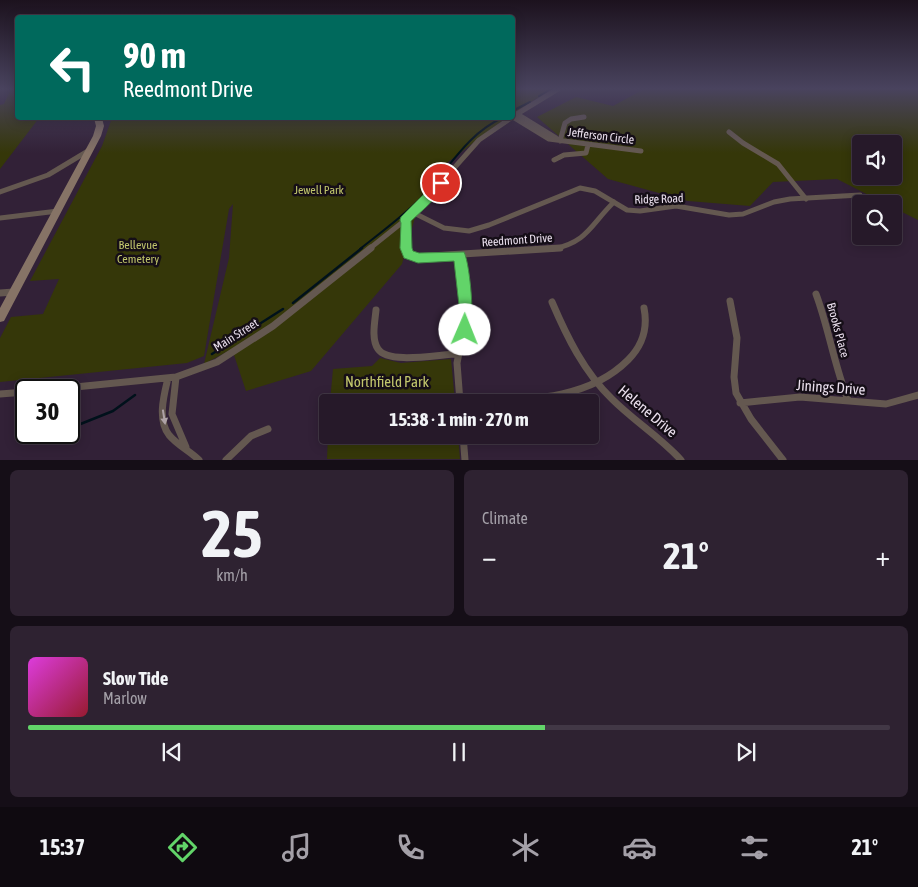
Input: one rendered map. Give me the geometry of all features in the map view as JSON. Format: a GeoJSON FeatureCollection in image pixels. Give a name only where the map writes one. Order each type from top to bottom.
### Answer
{"type":"FeatureCollection","features":[{"type":"Feature","properties":{"kind":"street","name":"Jefferson Circle"},"geometry":{"type":"LineString","coordinates":[[515,117],[543,136],[641,151]]}},
{"type":"Feature","properties":{"kind":"street"},"geometry":{"type":"LineString","coordinates":[[560,140],[565,123],[571,119],[584,117]]}},
{"type":"Feature","properties":{"kind":"street"},"geometry":{"type":"LineString","coordinates":[[0,318],[58,211],[98,131],[98,120]]}},
{"type":"Feature","properties":{"kind":"street","name":"Main Street"},"geometry":{"type":"LineString","coordinates":[[80,387],[176,377],[212,364],[256,337],[414,213],[479,140],[507,120]]}},
{"type":"Feature","properties":{"kind":"street"},"geometry":{"type":"LineString","coordinates":[[729,132],[743,143],[778,164],[806,199]]}},
{"type":"Feature","properties":{"kind":"street"},"geometry":{"type":"LineString","coordinates":[[554,160],[564,155],[586,153],[588,144]]}},
{"type":"Feature","properties":{"kind":"street"},"geometry":{"type":"LineString","coordinates":[[0,192],[48,175],[88,151]]}},
{"type":"Feature","properties":{"kind":"street","name":"Ridge Road"},"geometry":{"type":"LineString","coordinates":[[414,213],[444,228],[469,231],[489,225],[580,188],[595,190],[630,210],[641,211],[674,206],[733,215],[746,214],[777,202],[852,196]]}},
{"type":"Feature","properties":{"kind":"street","name":"Reedmont Drive"},"geometry":{"type":"LineString","coordinates":[[405,220],[407,223],[406,248],[408,254],[422,258],[553,249],[569,246],[585,237],[614,202]]}},
{"type":"Feature","properties":{"kind":"street"},"geometry":{"type":"LineString","coordinates":[[0,218],[58,211]]}},
{"type":"Feature","properties":{"kind":"street"},"geometry":{"type":"LineString","coordinates":[[459,394],[457,374],[458,354],[466,318],[460,256]]}},
{"type":"Feature","properties":{"kind":"street"},"geometry":{"type":"LineString","coordinates":[[0,293],[14,292]]}},
{"type":"Feature","properties":{"kind":"street","name":"Brooks Place"},"geometry":{"type":"LineString","coordinates":[[816,294],[825,319],[838,375],[848,400]]}},
{"type":"Feature","properties":{"kind":"street"},"geometry":{"type":"LineString","coordinates":[[730,301],[737,344],[734,387],[740,403],[783,460]]}},
{"type":"Feature","properties":{"kind":"street","name":"Helene Drive"},"geometry":{"type":"LineString","coordinates":[[552,302],[572,348],[597,384],[622,409],[661,439],[681,460]]}},
{"type":"Feature","properties":{"kind":"street"},"geometry":{"type":"LineString","coordinates":[[562,394],[582,390],[597,384],[617,372],[637,349],[646,327],[644,308]]}},
{"type":"Feature","properties":{"kind":"street"},"geometry":{"type":"LineString","coordinates":[[376,310],[375,338],[382,353],[393,357],[458,354]]}},
{"type":"Feature","properties":{"kind":"street"},"geometry":{"type":"LineString","coordinates":[[176,377],[172,414],[186,447]]}},
{"type":"Feature","properties":{"kind":"street"},"geometry":{"type":"LineString","coordinates":[[168,378],[162,412],[163,421],[173,440],[186,447],[199,460]]}},
{"type":"Feature","properties":{"kind":"street"},"geometry":{"type":"LineString","coordinates":[[0,394],[15,393]]}},
{"type":"Feature","properties":{"kind":"street","name":"Jinings Drive"},"geometry":{"type":"LineString","coordinates":[[740,403],[800,397],[886,404],[918,395]]}},
{"type":"Feature","properties":{"kind":"street"},"geometry":{"type":"LineString","coordinates":[[226,460],[251,436],[268,429]]}},
{"type":"Feature","properties":{"kind":"street"},"geometry":{"type":"LineString","coordinates":[[464,444],[465,460]]}},
{"type":"Feature","properties":{"kind":"green space"},"geometry":{"type":"Polygon","coordinates":[[[0,110],[15,110],[15,120],[37,120],[0,169],[0,110]]]}},
{"type":"Feature","properties":{"kind":"green space"},"geometry":{"type":"Polygon","coordinates":[[[550,110],[918,110],[918,220],[902,212],[902,195],[868,195],[837,179],[773,182],[750,206],[688,201],[608,179],[537,117],[550,110]]]}},
{"type":"Feature","properties":{"kind":"green space"},"geometry":{"type":"Polygon","coordinates":[[[111,120],[503,120],[435,172],[436,189],[419,203],[402,264],[311,371],[246,391],[232,349],[204,364],[229,258],[233,204],[229,209],[204,356],[187,363],[0,382],[0,338],[11,317],[43,314],[59,279],[30,281],[102,146],[111,120]]]}},
{"type":"Feature","properties":{"kind":"green space","name":"Northfield Park"},"geometry":{"type":"Polygon","coordinates":[[[380,358],[401,363],[451,359],[454,394],[331,394],[333,369],[372,366],[380,358]]]}},
{"type":"Feature","properties":{"kind":"green space"},"geometry":{"type":"Polygon","coordinates":[[[328,444],[459,444],[460,459],[327,459],[328,444]]]}},
{"type":"Feature","properties":{"kind":"waterway"},"geometry":{"type":"LineString","coordinates":[[360,249],[420,199],[467,144],[489,125],[498,120]]}},
{"type":"Feature","properties":{"kind":"waterway"},"geometry":{"type":"LineString","coordinates":[[293,303],[362,248]]}},
{"type":"Feature","properties":{"kind":"waterway"},"geometry":{"type":"LineString","coordinates":[[212,354],[283,309]]}},
{"type":"Feature","properties":{"kind":"waterway"},"geometry":{"type":"LineString","coordinates":[[80,424],[113,411],[135,395]]}},
{"type":"Feature","properties":{"kind":"route"},"geometry":{"type":"LineString","coordinates":[[441,183],[430,197],[405,220],[407,223],[406,248],[408,254],[418,258],[460,256],[466,314],[465,330]]}},
{"type":"Feature","properties":{"kind":"park label","name":"Jewell Park"},"geometry":{"type":"Point","coordinates":[319,190]}},
{"type":"Feature","properties":{"kind":"park label","name":"Bellevue Cemetery"},"geometry":{"type":"Point","coordinates":[138,252]}}]}
